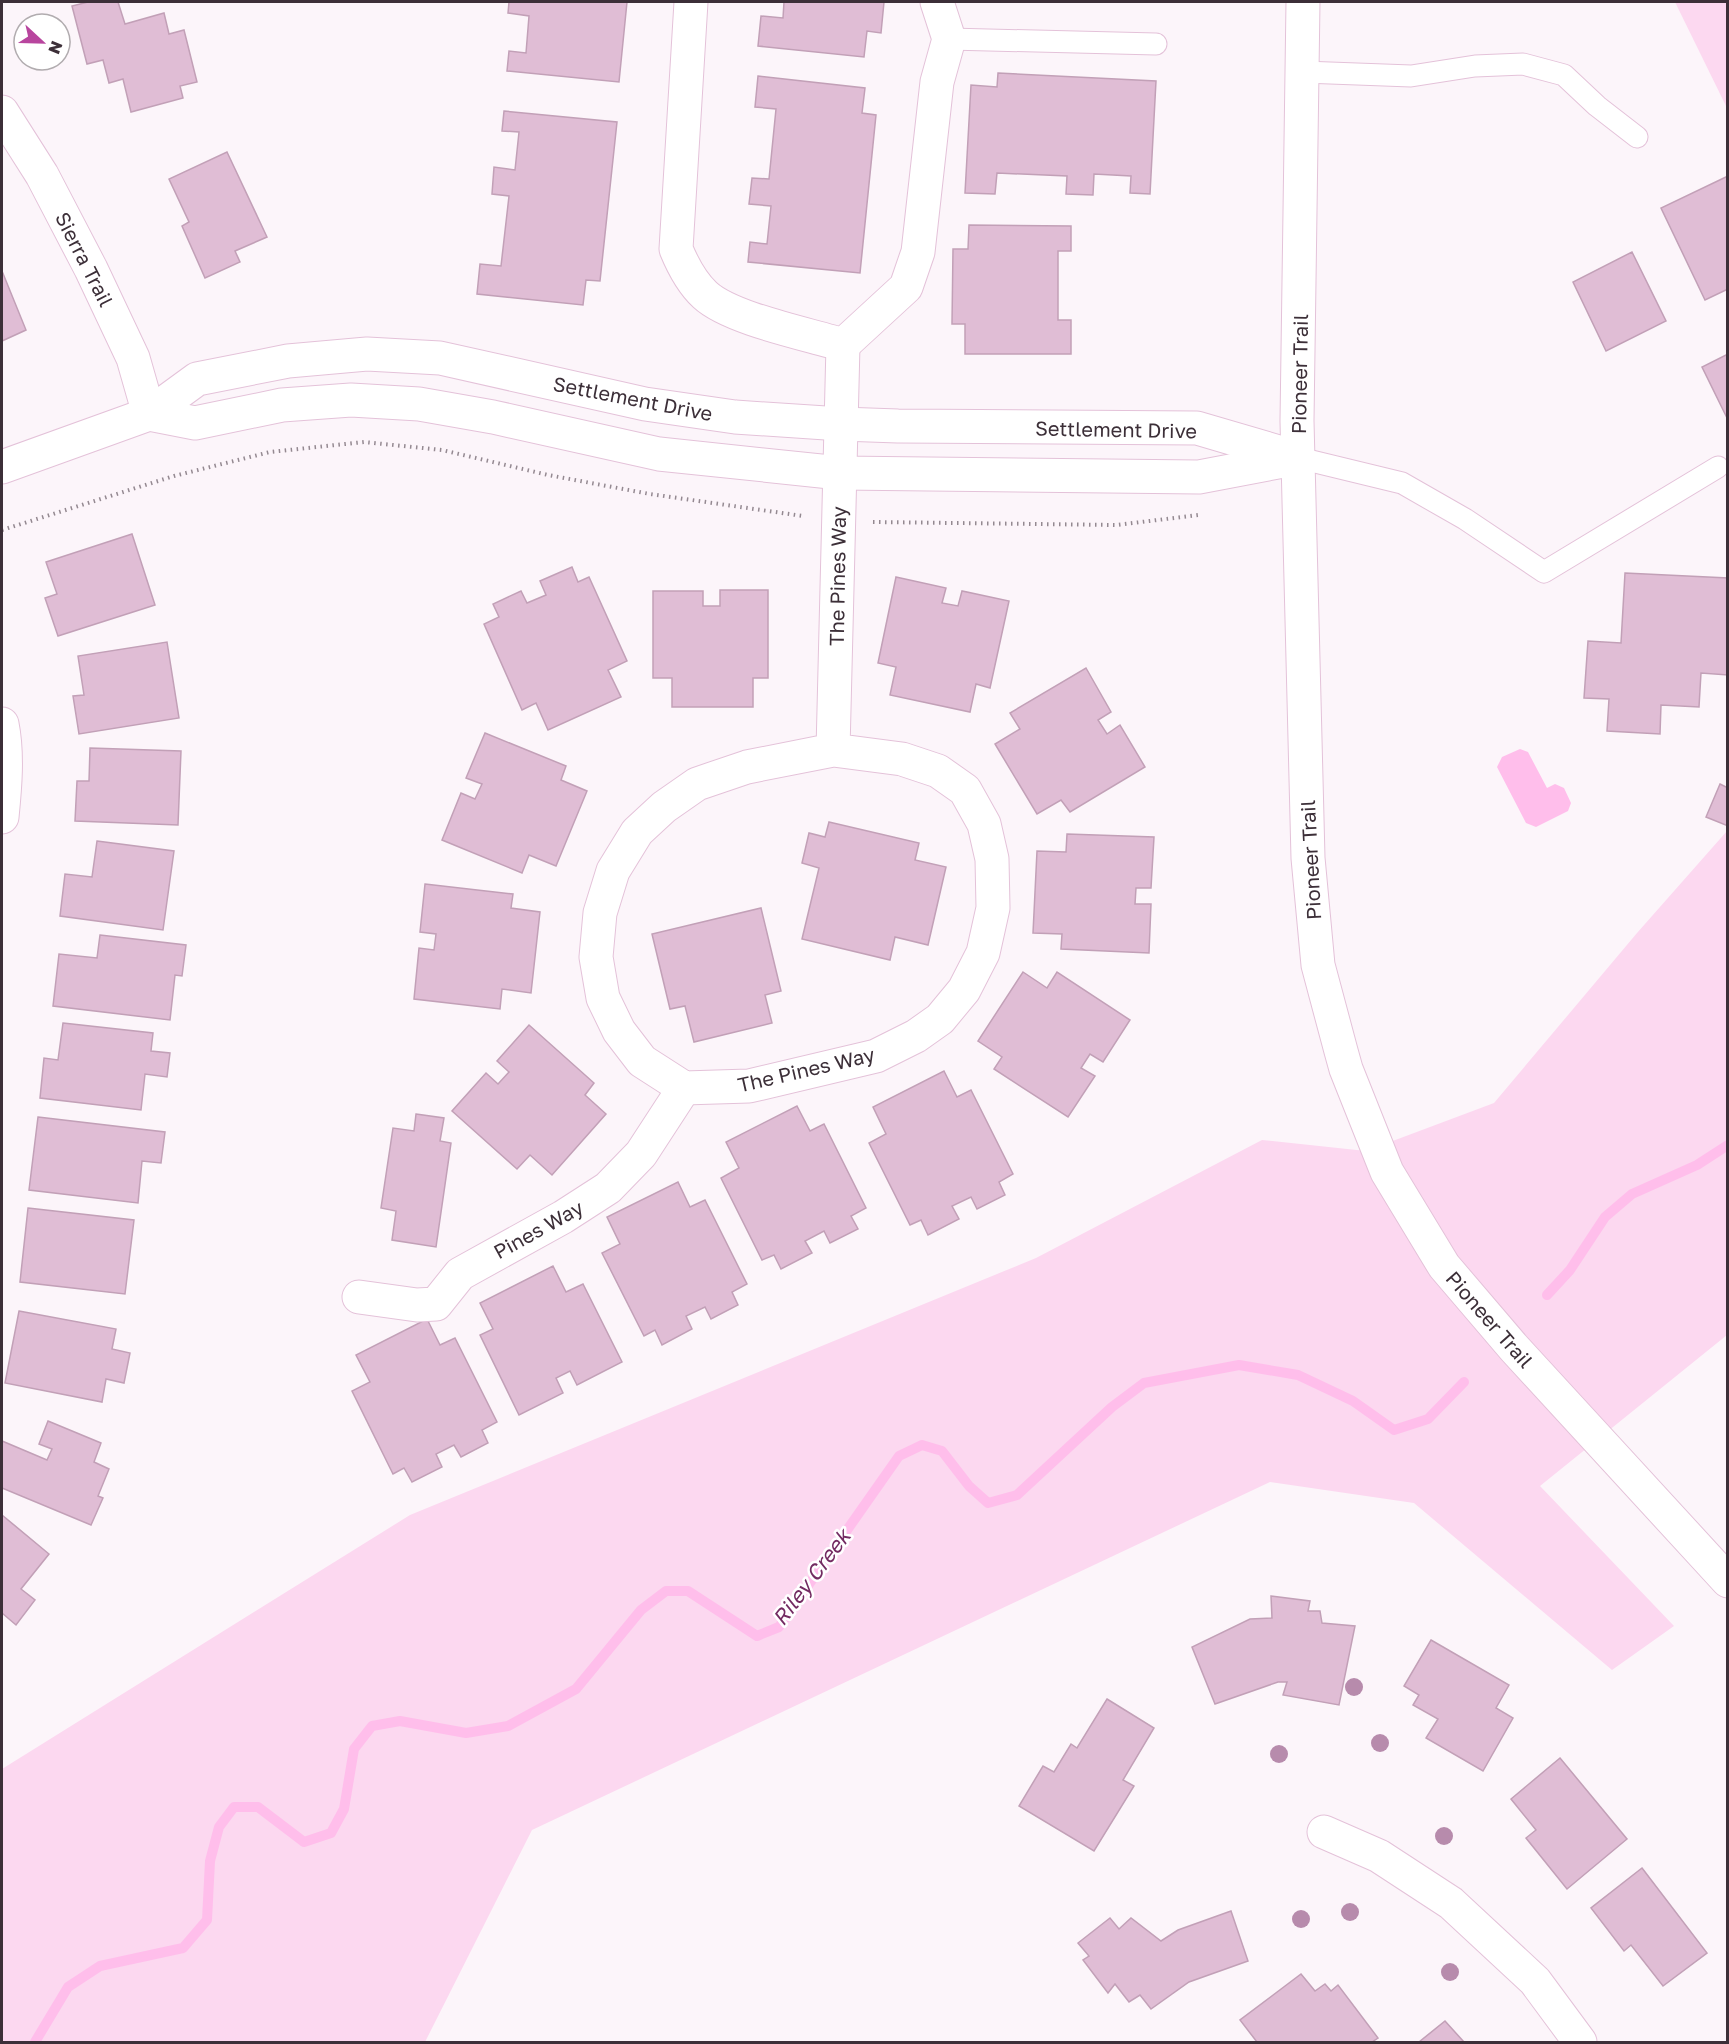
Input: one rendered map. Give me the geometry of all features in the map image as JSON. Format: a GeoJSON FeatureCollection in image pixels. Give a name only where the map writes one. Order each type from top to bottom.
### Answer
{"type":"FeatureCollection","features":[{"type":"Feature","properties":{"kind":"street"},"geometry":{"type":"LineString","coordinates":[[691,2],[676,249],[683,266],[706,296],[739,314],[843,345],[906,287],[918,252],[937,82],[949,39],[937,2]]}},
{"type":"Feature","properties":{"kind":"street","name":"Pioneer Trail"},"geometry":{"type":"LineString","coordinates":[[1304,2],[1297,421],[1308,858],[1317,965],[1346,1069],[1387,1172],[1444,1266],[1514,1348],[1728,1581]]}},
{"type":"Feature","properties":{"kind":"street","name":"Sierra Trail"},"geometry":{"type":"LineString","coordinates":[[2,111],[42,175],[96,279],[134,358],[149,414]]}},
{"type":"Feature","properties":{"kind":"street","name":"The Pines Way"},"geometry":{"type":"LineString","coordinates":[[833,750],[843,345]]}},
{"type":"Feature","properties":{"kind":"street","name":"Settlement Drive"},"geometry":{"type":"LineString","coordinates":[[2,467],[149,414],[196,380],[288,361],[367,354],[440,358],[645,404],[735,417],[841,424],[1197,428],[1299,458]]}},
{"type":"Feature","properties":{"kind":"street"},"geometry":{"type":"LineString","coordinates":[[149,414],[195,423],[282,405],[351,400],[419,404],[493,417],[659,454],[840,473],[1199,477],[1299,458]]}},
{"type":"Feature","properties":{"kind":"street"},"geometry":{"type":"LineString","coordinates":[[2,724],[4,738],[2,817]]}},
{"type":"Feature","properties":{"kind":"street","name":"The Pines Way"},"geometry":{"type":"LineString","coordinates":[[833,750],[902,759],[938,771],[965,790],[984,824],[992,859],[993,908],[983,953],[964,990],[940,1019],[916,1036],[876,1056],[749,1086],[684,1088],[642,1061],[619,1031],[603,998],[596,957],[600,913],[613,871],[637,832],[664,807],[697,784],[747,768],[833,750]]}},
{"type":"Feature","properties":{"kind":"street","name":"Pines Way"},"geometry":{"type":"LineString","coordinates":[[359,1297],[417,1305],[436,1304],[460,1274],[563,1217],[608,1188],[641,1154],[684,1088]]}},
{"type":"Feature","properties":{"kind":"street"},"geometry":{"type":"LineString","coordinates":[[1324,1832],[1379,1856],[1451,1903],[1534,1982],[1580,2043]]}},
{"type":"Feature","properties":{"kind":"lane"},"geometry":{"type":"LineString","coordinates":[[949,39],[1156,44]]}},
{"type":"Feature","properties":{"kind":"lane"},"geometry":{"type":"LineString","coordinates":[[1303,72],[1410,76],[1475,66],[1523,64],[1564,75],[1597,106],[1637,138]]}},
{"type":"Feature","properties":{"kind":"lane"},"geometry":{"type":"LineString","coordinates":[[1299,458],[1402,483],[1466,519],[1544,572],[1718,467]]}},
{"type":"Feature","properties":{"kind":"path"},"geometry":{"type":"LineString","coordinates":[[2,530],[174,476],[270,452],[364,442],[442,450],[548,475],[650,494],[837,521],[1117,525],[1208,514]]}},
{"type":"Feature","properties":{"kind":"shaded area"},"geometry":{"type":"Polygon","coordinates":[[[1675,2],[1727,2],[1727,108],[1675,2]]]}},
{"type":"Feature","properties":{"kind":"shaded area"},"geometry":{"type":"Polygon","coordinates":[[[1520,749],[1528,752],[1547,788],[1555,784],[1564,788],[1571,803],[1568,811],[1536,827],[1526,823],[1497,767],[1502,757],[1520,749]]]}},
{"type":"Feature","properties":{"kind":"shaded area"},"geometry":{"type":"Polygon","coordinates":[[[1727,831],[1727,1335],[1540,1486],[1674,1626],[1612,1670],[1414,1503],[1270,1482],[532,1830],[425,2042],[2,2042],[2,1769],[410,1515],[1036,1258],[1262,1140],[1366,1151],[1494,1103],[1637,933],[1727,831]]]}},
{"type":"Feature","properties":{"kind":"building"},"geometry":{"type":"Polygon","coordinates":[[[88,2],[118,2],[125,24],[164,13],[169,34],[184,30],[197,82],[180,86],[183,98],[131,112],[123,79],[109,83],[103,60],[87,64],[72,6],[88,2]]]}},
{"type":"Feature","properties":{"kind":"building"},"geometry":{"type":"Polygon","coordinates":[[[509,2],[627,2],[619,82],[507,71],[509,51],[526,53],[529,16],[508,13],[509,2]]]}},
{"type":"Feature","properties":{"kind":"building"},"geometry":{"type":"Polygon","coordinates":[[[784,2],[884,2],[881,33],[867,31],[864,57],[758,46],[761,16],[783,18],[784,2]]]}},
{"type":"Feature","properties":{"kind":"building"},"geometry":{"type":"Polygon","coordinates":[[[998,73],[1156,81],[1150,194],[1130,193],[1131,176],[1094,174],[1093,195],[1066,194],[1067,176],[997,173],[995,194],[965,193],[971,85],[997,87],[998,73]]]}},
{"type":"Feature","properties":{"kind":"building"},"geometry":{"type":"Polygon","coordinates":[[[758,76],[865,88],[862,113],[876,115],[860,273],[748,262],[750,242],[767,244],[771,206],[749,204],[752,178],[769,179],[776,109],[755,107],[758,76]]]}},
{"type":"Feature","properties":{"kind":"building"},"geometry":{"type":"Polygon","coordinates":[[[504,111],[617,122],[600,281],[586,280],[583,305],[477,294],[480,264],[501,266],[509,196],[492,194],[494,167],[515,170],[519,132],[502,131],[504,111]]]}},
{"type":"Feature","properties":{"kind":"building"},"geometry":{"type":"Polygon","coordinates":[[[227,152],[267,237],[235,251],[240,262],[205,278],[182,226],[189,222],[169,179],[227,152]]]}},
{"type":"Feature","properties":{"kind":"building"},"geometry":{"type":"Polygon","coordinates":[[[1728,176],[1728,289],[1705,300],[1661,208],[1728,176]]]}},
{"type":"Feature","properties":{"kind":"building"},"geometry":{"type":"Polygon","coordinates":[[[969,225],[1071,226],[1071,251],[1058,251],[1058,320],[1071,320],[1071,354],[965,354],[965,324],[952,324],[953,249],[968,249],[969,225]]]}},
{"type":"Feature","properties":{"kind":"building"},"geometry":{"type":"Polygon","coordinates":[[[1632,252],[1666,321],[1606,351],[1573,282],[1632,252]]]}},
{"type":"Feature","properties":{"kind":"building"},"geometry":{"type":"Polygon","coordinates":[[[2,271],[26,330],[2,341],[2,271]]]}},
{"type":"Feature","properties":{"kind":"building"},"geometry":{"type":"Polygon","coordinates":[[[1728,354],[1728,420],[1702,367],[1728,354]]]}},
{"type":"Feature","properties":{"kind":"building"},"geometry":{"type":"Polygon","coordinates":[[[132,534],[155,605],[58,636],[45,598],[57,594],[46,562],[132,534]]]}},
{"type":"Feature","properties":{"kind":"building"},"geometry":{"type":"Polygon","coordinates":[[[572,567],[578,582],[589,577],[627,661],[608,670],[621,697],[548,730],[536,703],[522,710],[484,624],[499,617],[493,604],[521,591],[527,603],[546,595],[540,581],[572,567]]]}},
{"type":"Feature","properties":{"kind":"building"},"geometry":{"type":"Polygon","coordinates":[[[1625,573],[1728,578],[1728,675],[1701,673],[1699,707],[1661,705],[1660,734],[1607,731],[1609,699],[1584,698],[1588,641],[1621,643],[1625,573]]]}},
{"type":"Feature","properties":{"kind":"building"},"geometry":{"type":"Polygon","coordinates":[[[896,577],[946,588],[942,603],[958,606],[962,591],[1009,601],[990,688],[976,684],[970,712],[890,695],[896,667],[878,663],[896,577]]]}},
{"type":"Feature","properties":{"kind":"building"},"geometry":{"type":"Polygon","coordinates":[[[720,590],[768,590],[768,678],[753,678],[753,707],[672,707],[672,678],[653,678],[653,591],[703,591],[703,606],[720,606],[720,590]]]}},
{"type":"Feature","properties":{"kind":"building"},"geometry":{"type":"Polygon","coordinates":[[[167,642],[179,718],[79,734],[73,696],[84,695],[78,656],[167,642]]]}},
{"type":"Feature","properties":{"kind":"building"},"geometry":{"type":"Polygon","coordinates":[[[1086,668],[1111,712],[1098,720],[1107,734],[1120,725],[1145,767],[1070,812],[1061,800],[1037,814],[995,744],[1020,729],[1010,713],[1086,668]]]}},
{"type":"Feature","properties":{"kind":"building"},"geometry":{"type":"Polygon","coordinates":[[[485,733],[566,766],[561,780],[587,791],[556,866],[529,855],[522,873],[442,840],[461,793],[475,799],[482,784],[466,778],[485,733]]]}},
{"type":"Feature","properties":{"kind":"building"},"geometry":{"type":"Polygon","coordinates":[[[90,748],[181,751],[178,825],[75,821],[77,781],[89,781],[90,748]]]}},
{"type":"Feature","properties":{"kind":"building"},"geometry":{"type":"Polygon","coordinates":[[[1720,784],[1728,788],[1728,826],[1706,817],[1720,784]]]}},
{"type":"Feature","properties":{"kind":"building"},"geometry":{"type":"Polygon","coordinates":[[[829,822],[919,843],[915,860],[946,867],[928,945],[895,937],[890,960],[802,939],[819,868],[802,863],[809,833],[825,837],[829,822]]]}},
{"type":"Feature","properties":{"kind":"building"},"geometry":{"type":"Polygon","coordinates":[[[1067,834],[1154,837],[1151,888],[1136,888],[1135,904],[1151,904],[1149,953],[1061,949],[1062,934],[1033,933],[1037,851],[1066,852],[1067,834]]]}},
{"type":"Feature","properties":{"kind":"building"},"geometry":{"type":"Polygon","coordinates":[[[97,841],[174,851],[163,930],[60,916],[65,874],[92,877],[97,841]]]}},
{"type":"Feature","properties":{"kind":"building"},"geometry":{"type":"Polygon","coordinates":[[[425,884],[513,894],[511,908],[540,912],[531,993],[502,989],[500,1009],[414,999],[419,948],[434,950],[436,934],[420,932],[425,884]]]}},
{"type":"Feature","properties":{"kind":"building"},"geometry":{"type":"Polygon","coordinates":[[[761,908],[781,991],[765,995],[772,1023],[694,1042],[685,1006],[670,1009],[652,934],[761,908]]]}},
{"type":"Feature","properties":{"kind":"building"},"geometry":{"type":"Polygon","coordinates":[[[100,935],[186,945],[182,976],[175,975],[170,1020],[53,1006],[59,954],[97,958],[100,935]]]}},
{"type":"Feature","properties":{"kind":"building"},"geometry":{"type":"Polygon","coordinates":[[[1023,972],[1047,988],[1057,972],[1130,1020],[1103,1062],[1090,1054],[1081,1068],[1095,1076],[1068,1117],[994,1069],[1002,1057],[978,1041],[1023,972]]]}},
{"type":"Feature","properties":{"kind":"building"},"geometry":{"type":"Polygon","coordinates":[[[63,1023],[153,1033],[151,1051],[170,1053],[167,1077],[145,1074],[141,1110],[40,1098],[44,1058],[58,1060],[63,1023]]]}},
{"type":"Feature","properties":{"kind":"building"},"geometry":{"type":"Polygon","coordinates":[[[529,1025],[594,1083],[585,1095],[606,1114],[552,1175],[530,1155],[517,1169],[452,1111],[486,1073],[498,1084],[509,1072],[497,1061],[529,1025]]]}},
{"type":"Feature","properties":{"kind":"building"},"geometry":{"type":"Polygon","coordinates":[[[944,1071],[957,1097],[971,1090],[1013,1174],[999,1182],[1005,1195],[977,1209],[971,1197],[952,1206],[959,1219],[928,1235],[921,1220],[910,1225],[869,1143],[886,1134],[873,1107],[944,1071]]]}},
{"type":"Feature","properties":{"kind":"building"},"geometry":{"type":"Polygon","coordinates":[[[797,1106],[810,1131],[824,1124],[866,1208],[851,1216],[858,1229],[830,1243],[824,1231],[805,1241],[812,1253],[781,1269],[774,1255],[762,1260],[721,1178],[739,1168],[726,1142],[797,1106]]]}},
{"type":"Feature","properties":{"kind":"building"},"geometry":{"type":"Polygon","coordinates":[[[416,1114],[444,1118],[440,1141],[451,1143],[436,1247],[392,1240],[396,1211],[381,1208],[393,1128],[414,1131],[416,1114]]]}},
{"type":"Feature","properties":{"kind":"building"},"geometry":{"type":"Polygon","coordinates":[[[38,1117],[165,1132],[161,1163],[142,1161],[138,1203],[29,1190],[38,1117]]]}},
{"type":"Feature","properties":{"kind":"building"},"geometry":{"type":"Polygon","coordinates":[[[678,1182],[690,1207],[705,1200],[747,1284],[732,1292],[738,1305],[711,1319],[705,1307],[686,1316],[692,1329],[662,1345],[655,1330],[644,1336],[602,1253],[620,1244],[607,1217],[678,1182]]]}},
{"type":"Feature","properties":{"kind":"building"},"geometry":{"type":"Polygon","coordinates":[[[28,1208],[134,1220],[125,1294],[20,1282],[28,1208]]]}},
{"type":"Feature","properties":{"kind":"building"},"geometry":{"type":"Polygon","coordinates":[[[553,1266],[566,1292],[583,1284],[622,1362],[577,1385],[570,1371],[556,1378],[563,1393],[519,1415],[480,1335],[493,1329],[480,1303],[553,1266]]]}},
{"type":"Feature","properties":{"kind":"building"},"geometry":{"type":"Polygon","coordinates":[[[19,1311],[116,1329],[112,1349],[130,1353],[124,1383],[106,1379],[102,1402],[5,1383],[19,1311]]]}},
{"type":"Feature","properties":{"kind":"building"},"geometry":{"type":"Polygon","coordinates":[[[427,1319],[440,1345],[455,1338],[497,1422],[482,1430],[488,1443],[461,1457],[454,1445],[436,1454],[442,1467],[412,1482],[404,1468],[393,1474],[352,1391],[370,1382],[356,1355],[427,1319]]]}},
{"type":"Feature","properties":{"kind":"building"},"geometry":{"type":"Polygon","coordinates":[[[48,1421],[101,1443],[94,1462],[109,1469],[98,1496],[103,1498],[91,1525],[2,1488],[2,1441],[47,1460],[52,1449],[39,1444],[48,1421]]]}},
{"type":"Feature","properties":{"kind":"building"},"geometry":{"type":"Polygon","coordinates":[[[2,1515],[49,1554],[21,1589],[35,1600],[16,1625],[2,1613],[2,1515]]]}},
{"type":"Feature","properties":{"kind":"building"},"geometry":{"type":"Polygon","coordinates":[[[1271,1596],[1310,1601],[1308,1611],[1320,1611],[1322,1623],[1355,1626],[1339,1705],[1283,1695],[1287,1682],[1278,1682],[1215,1704],[1192,1647],[1250,1619],[1272,1618],[1271,1596]]]}},
{"type":"Feature","properties":{"kind":"building"},"geometry":{"type":"Polygon","coordinates":[[[1431,1640],[1509,1685],[1496,1708],[1513,1718],[1483,1771],[1426,1738],[1438,1719],[1413,1705],[1419,1695],[1404,1686],[1431,1640]]]}},
{"type":"Feature","properties":{"kind":"building"},"geometry":{"type":"Polygon","coordinates":[[[1107,1699],[1154,1728],[1123,1780],[1134,1786],[1094,1851],[1019,1806],[1043,1766],[1054,1772],[1071,1744],[1077,1748],[1107,1699]]]}},
{"type":"Feature","properties":{"kind":"building"},"geometry":{"type":"Polygon","coordinates":[[[1560,1758],[1627,1839],[1567,1889],[1526,1838],[1536,1830],[1511,1799],[1560,1758]]]}},
{"type":"Feature","properties":{"kind":"building"},"geometry":{"type":"Polygon","coordinates":[[[1642,1868],[1707,1953],[1663,1986],[1631,1945],[1624,1951],[1591,1908],[1642,1868]]]}},
{"type":"Feature","properties":{"kind":"building"},"geometry":{"type":"Polygon","coordinates":[[[1231,1911],[1248,1961],[1189,1982],[1151,2009],[1140,1995],[1129,2002],[1115,1984],[1108,1993],[1083,1960],[1089,1956],[1078,1943],[1110,1918],[1119,1929],[1131,1918],[1161,1941],[1178,1930],[1231,1911]]]}},
{"type":"Feature","properties":{"kind":"building"},"geometry":{"type":"Polygon","coordinates":[[[1301,1974],[1315,1991],[1325,1984],[1331,1991],[1338,1985],[1378,2038],[1372,2042],[1257,2042],[1240,2020],[1301,1974]]]}},
{"type":"Feature","properties":{"kind":"building"},"geometry":{"type":"Polygon","coordinates":[[[1445,2021],[1464,2042],[1419,2042],[1445,2021]]]}},
{"type":"Feature","properties":{"kind":"waterway","name":"Riley Creek"},"geometry":{"type":"LineString","coordinates":[[1547,1295],[1570,1270],[1605,1217],[1632,1194],[1697,1165],[1728,1145]]}},
{"type":"Feature","properties":{"kind":"waterway","name":"Riley Creek"},"geometry":{"type":"LineString","coordinates":[[35,2042],[68,1987],[100,1966],[183,1948],[207,1920],[210,1861],[219,1827],[234,1807],[258,1807],[304,1842],[331,1833],[344,1809],[354,1749],[372,1726],[400,1721],[466,1733],[508,1726],[576,1689],[641,1610],[666,1591],[688,1591],[757,1636],[779,1627],[899,1456],[922,1445],[942,1451],[969,1486],[988,1503],[1017,1495],[1112,1407],[1144,1383],[1239,1365],[1298,1375],[1353,1401],[1394,1430],[1428,1419],[1464,1382]]}}]}
